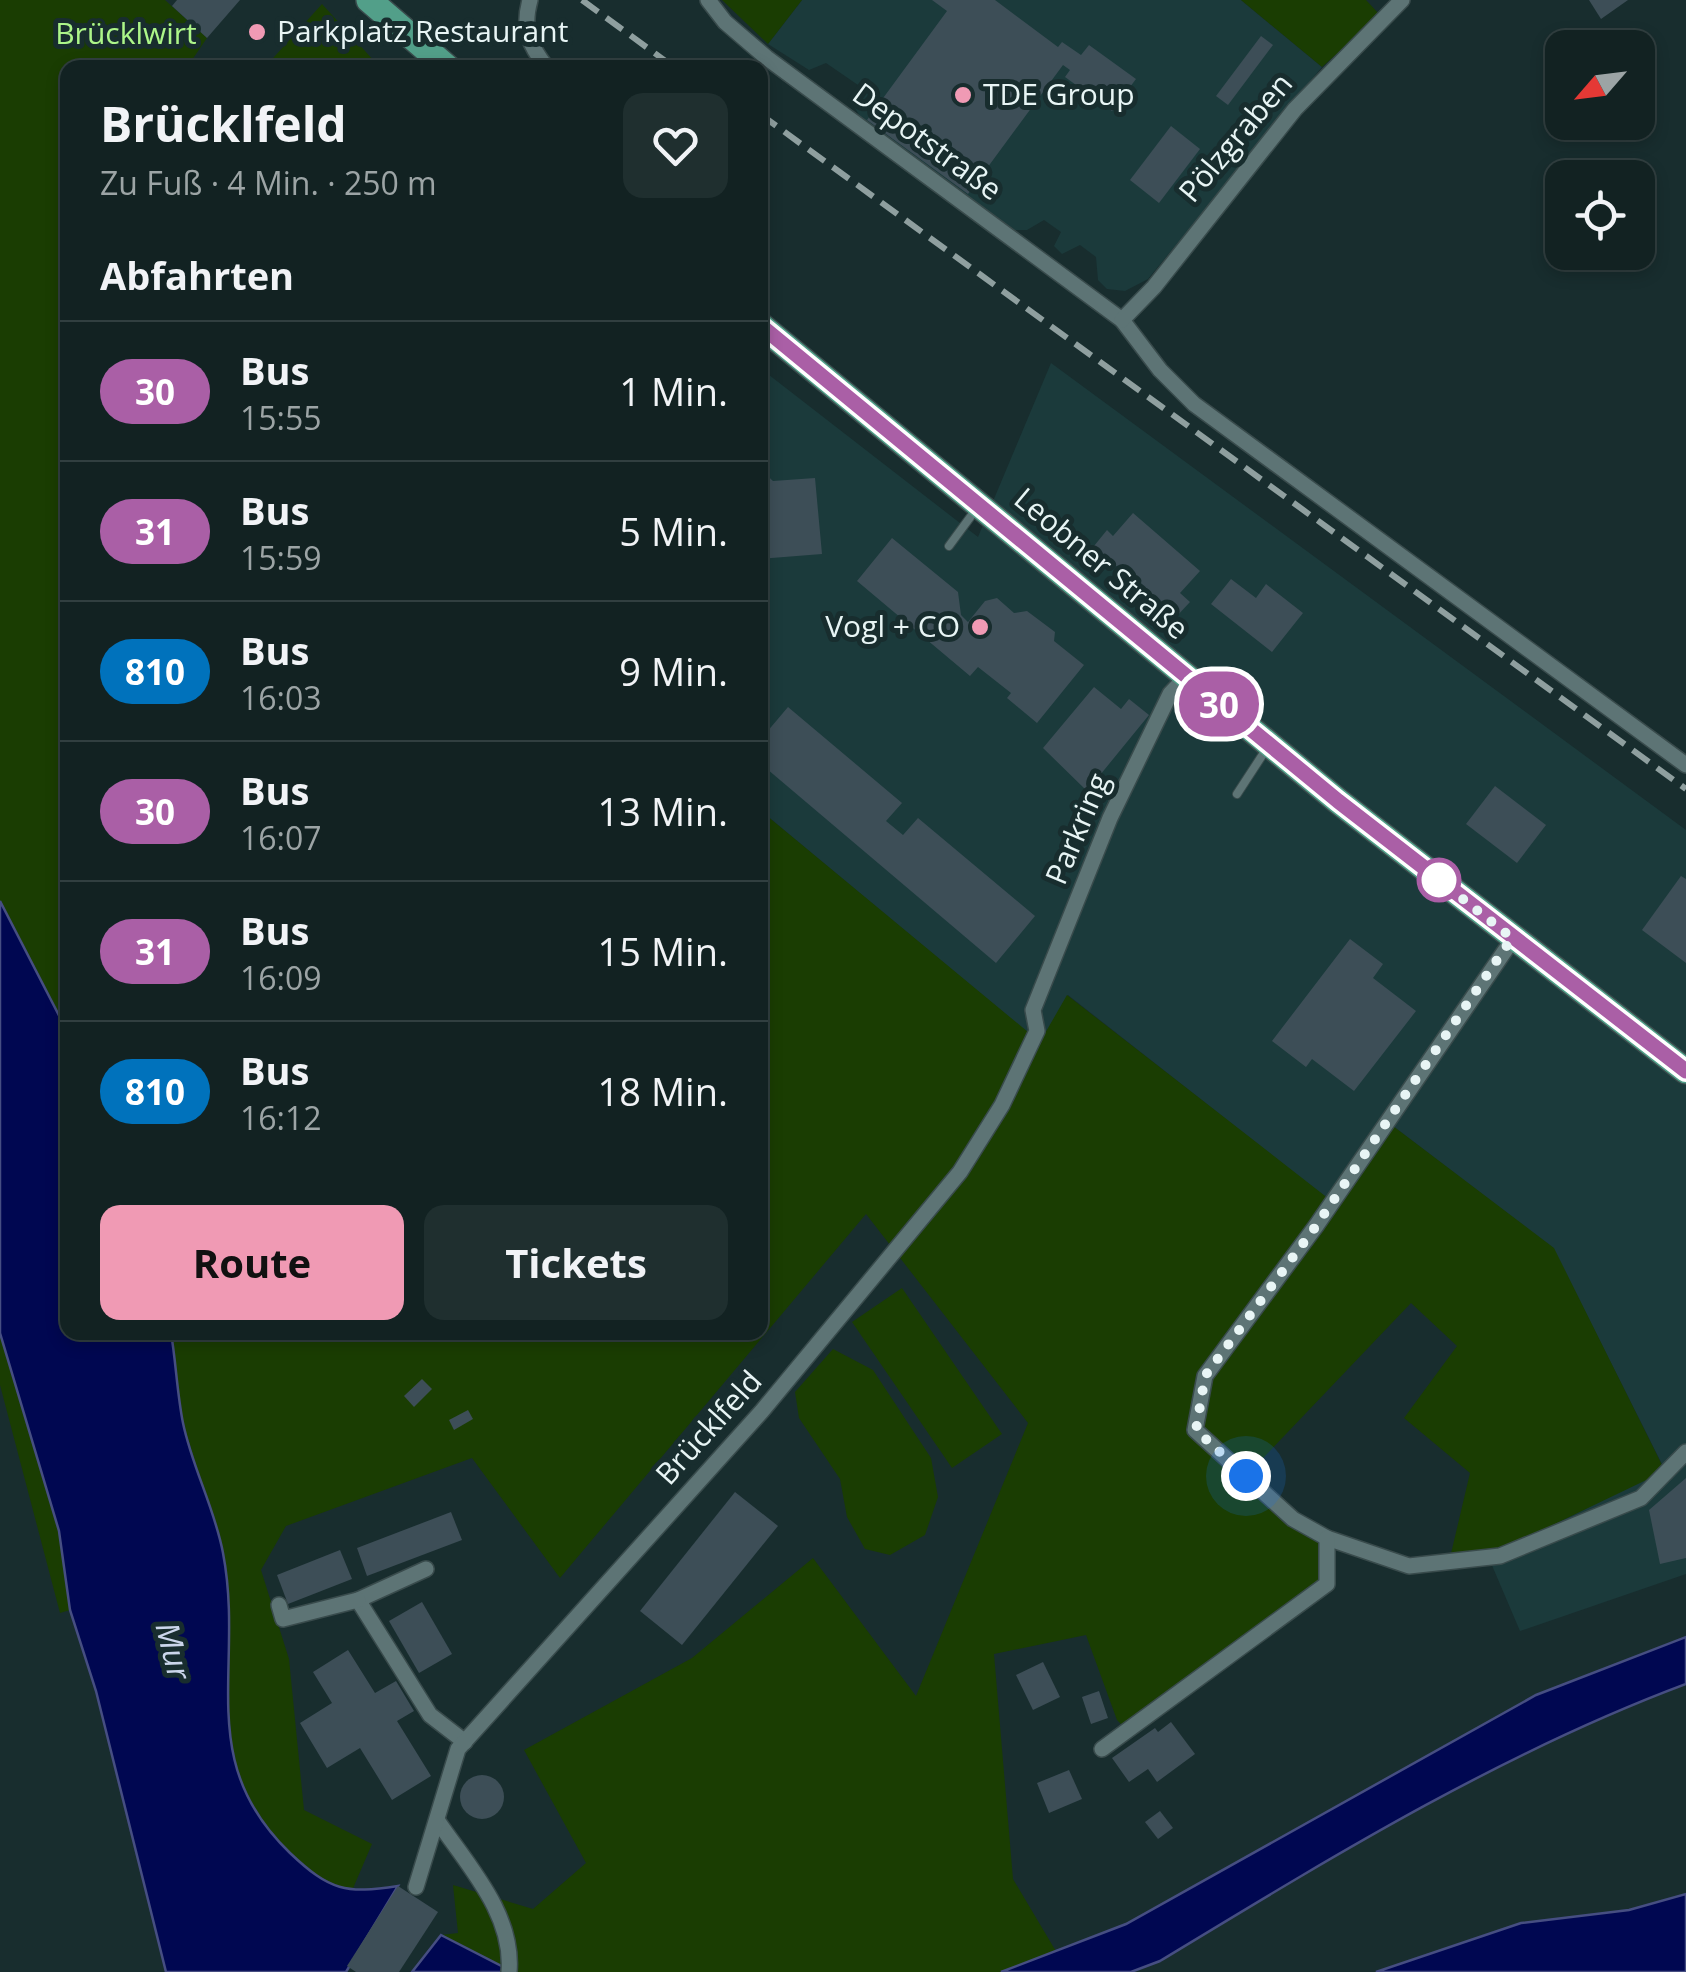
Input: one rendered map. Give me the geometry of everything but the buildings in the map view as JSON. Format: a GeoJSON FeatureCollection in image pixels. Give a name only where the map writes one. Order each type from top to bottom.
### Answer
{"type":"FeatureCollection","features":[{"type":"Feature","properties":{"kind":"main road"},"geometry":{"type":"LineString","coordinates":[[368,0],[439,60]]}},
{"type":"Feature","properties":{"kind":"main road","name":"Leobner Straße"},"geometry":{"type":"LineString","coordinates":[[768,332],[1270,745],[1686,1071]]}},
{"type":"Feature","properties":{"kind":"street"},"geometry":{"type":"LineString","coordinates":[[530,0],[525,26],[530,46],[541,60]]}},
{"type":"Feature","properties":{"kind":"street","name":"Depotstraße"},"geometry":{"type":"LineString","coordinates":[[708,0],[725,22],[767,58],[1122,320],[1160,370],[1194,404],[1686,765]]}},
{"type":"Feature","properties":{"kind":"street","name":"Pölzgraben"},"geometry":{"type":"LineString","coordinates":[[1122,320],[1154,286],[1294,109],[1402,0]]}},
{"type":"Feature","properties":{"kind":"street","name":"Parkring"},"geometry":{"type":"LineString","coordinates":[[1033,1010],[1110,818],[1170,694],[1186,676]]}},
{"type":"Feature","properties":{"kind":"street"},"geometry":{"type":"LineString","coordinates":[[1512,938],[1316,1226],[1205,1376],[1196,1430],[1293,1519],[1327,1538],[1409,1566],[1500,1556],[1640,1498],[1686,1452]]}},
{"type":"Feature","properties":{"kind":"street","name":"Brücklfeld"},"geometry":{"type":"LineString","coordinates":[[416,1886],[458,1749],[762,1411],[960,1172],[1002,1105],[1038,1030],[1033,1010]]}},
{"type":"Feature","properties":{"kind":"street"},"geometry":{"type":"LineString","coordinates":[[1102,1749],[1326,1584],[1327,1538]]}},
{"type":"Feature","properties":{"kind":"street"},"geometry":{"type":"LineString","coordinates":[[279,1605],[283,1619],[358,1600],[426,1569]]}},
{"type":"Feature","properties":{"kind":"street"},"geometry":{"type":"LineString","coordinates":[[358,1600],[430,1715],[465,1742]]}},
{"type":"Feature","properties":{"kind":"street"},"geometry":{"type":"LineString","coordinates":[[437,1820],[497,1908],[511,1951],[509,1972]]}},
{"type":"Feature","properties":{"kind":"lane"},"geometry":{"type":"LineString","coordinates":[[948,546],[980,505]]}},
{"type":"Feature","properties":{"kind":"lane"},"geometry":{"type":"LineString","coordinates":[[1236,794],[1270,745]]}},
{"type":"Feature","properties":{"kind":"shaded area"},"geometry":{"type":"Polygon","coordinates":[[[802,0],[1241,0],[1322,67],[1148,279],[1125,291],[1107,289],[1098,280],[1096,257],[1080,245],[1062,254],[1054,246],[1061,232],[1044,220],[1027,230],[1015,230],[861,118],[852,103],[858,85],[826,63],[809,70],[768,44],[802,0]]]}},
{"type":"Feature","properties":{"kind":"shaded area"},"geometry":{"type":"Polygon","coordinates":[[[1051,363],[1686,830],[1686,1574],[1520,1631],[1488,1556],[1665,1470],[1553,1248],[1389,1123],[1329,1200],[1068,995],[1040,1043],[768,817],[768,374],[978,537],[1051,363]]]}},
{"type":"Feature","properties":{"kind":"green space","name":"Brücklwirt"},"geometry":{"type":"Polygon","coordinates":[[[0,0],[165,0],[207,38],[192,60],[60,60],[60,1017],[0,901],[0,0]]]}},
{"type":"Feature","properties":{"kind":"green space"},"geometry":{"type":"Polygon","coordinates":[[[722,0],[802,0],[768,44],[722,0]]]}},
{"type":"Feature","properties":{"kind":"green space"},"geometry":{"type":"Polygon","coordinates":[[[1241,0],[1366,0],[1380,15],[1322,67],[1241,0]]]}},
{"type":"Feature","properties":{"kind":"green space"},"geometry":{"type":"Polygon","coordinates":[[[322,4],[373,60],[271,60],[322,4]]]}},
{"type":"Feature","properties":{"kind":"green space"},"geometry":{"type":"Polygon","coordinates":[[[768,817],[1040,1042],[1067,995],[1329,1199],[1389,1123],[1554,1248],[1665,1471],[1488,1556],[1449,1562],[1470,1473],[1404,1418],[1457,1346],[1411,1303],[1246,1476],[1327,1538],[1327,1584],[1127,1730],[1117,1720],[1086,1635],[994,1654],[1013,1879],[1057,1953],[1001,1972],[513,1972],[441,1935],[458,1933],[453,1885],[533,1909],[586,1863],[524,1750],[692,1658],[813,1558],[916,1696],[1028,1423],[866,1214],[768,1331],[768,817]]]}},
{"type":"Feature","properties":{"kind":"green space"},"geometry":{"type":"Polygon","coordinates":[[[902,1288],[1002,1434],[952,1468],[852,1322],[902,1288]]]}},
{"type":"Feature","properties":{"kind":"green space"},"geometry":{"type":"Polygon","coordinates":[[[0,1333],[59,1531],[70,1610],[60,1613],[0,1385],[0,1333]]]}},
{"type":"Feature","properties":{"kind":"green space"},"geometry":{"type":"Polygon","coordinates":[[[172,1340],[760,1340],[560,1578],[472,1458],[286,1526],[261,1570],[289,1659],[304,1810],[372,1844],[351,1893],[309,1871],[260,1824],[229,1755],[229,1611],[223,1553],[183,1422],[172,1340]]]}},
{"type":"Feature","properties":{"kind":"green space"},"geometry":{"type":"Polygon","coordinates":[[[833,1349],[873,1370],[931,1458],[938,1497],[925,1535],[890,1555],[865,1549],[847,1517],[840,1479],[799,1418],[795,1392],[833,1349]]]}},
{"type":"Feature","properties":{"kind":"water","name":"Mur"},"geometry":{"type":"Polygon","coordinates":[[[0,901],[60,1017],[60,1340],[172,1340],[183,1423],[223,1553],[228,1595],[228,1711],[232,1748],[242,1783],[260,1818],[290,1853],[316,1875],[352,1889],[398,1886],[346,1972],[166,1972],[96,1691],[70,1610],[59,1531],[0,1333],[0,901]]]}},
{"type":"Feature","properties":{"kind":"water"},"geometry":{"type":"Polygon","coordinates":[[[1686,1637],[1686,1684],[1482,1775],[1160,1961],[1131,1972],[1001,1972],[1126,1924],[1536,1695],[1686,1637]]]}},
{"type":"Feature","properties":{"kind":"water"},"geometry":{"type":"Polygon","coordinates":[[[1686,1894],[1686,1972],[1376,1972],[1521,1923],[1629,1910],[1686,1894]]]}},
{"type":"Feature","properties":{"kind":"water"},"geometry":{"type":"Polygon","coordinates":[[[441,1935],[513,1972],[412,1972],[441,1935]]]}},
{"type":"Feature","properties":{"kind":"railway"},"geometry":{"type":"LineString","coordinates":[[582,0],[664,60]]}},
{"type":"Feature","properties":{"kind":"railway"},"geometry":{"type":"LineString","coordinates":[[768,120],[1686,789]]}},
{"type":"Feature","properties":{"kind":"bus line","name":"30"},"geometry":{"type":"LineString","coordinates":[[768,331],[1338,801],[1686,1071]]}},
{"type":"Feature","properties":{"kind":"place","name":"Parkplatz Restaurant"},"geometry":{"type":"Point","coordinates":[257,32]}},
{"type":"Feature","properties":{"kind":"place","name":"TDE Group"},"geometry":{"type":"Point","coordinates":[963,95]}},
{"type":"Feature","properties":{"kind":"place","name":"Vogl + CO"},"geometry":{"type":"Point","coordinates":[980,627]}},
{"type":"Feature","properties":{"kind":"route"},"geometry":{"type":"LineString","coordinates":[[1246,1476],[1196,1430],[1205,1376],[1316,1226],[1512,938],[1439,880]]}}]}
